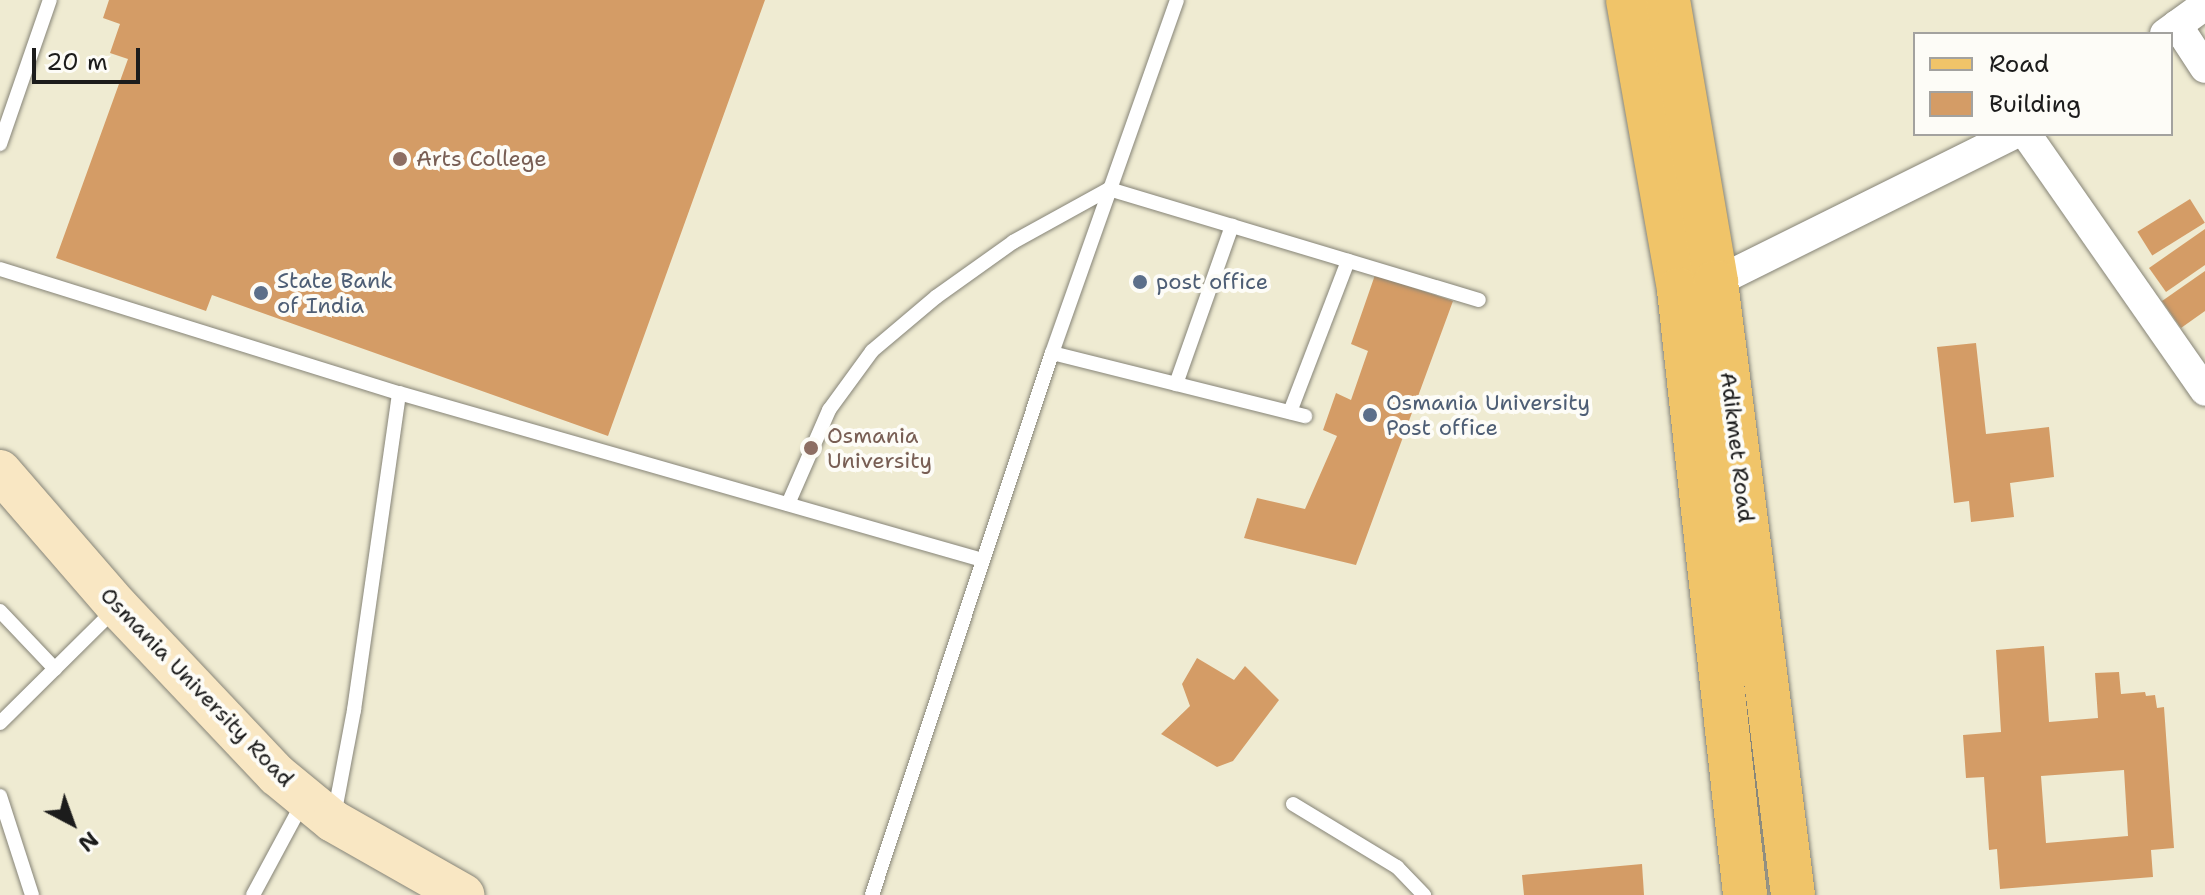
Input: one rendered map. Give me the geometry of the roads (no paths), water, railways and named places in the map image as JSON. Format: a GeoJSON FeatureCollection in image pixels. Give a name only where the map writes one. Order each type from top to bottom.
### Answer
{"type":"FeatureCollection","features":[{"type":"Feature","properties":{"kind":"main road","name":"Adikmet Road"},"geometry":{"type":"LineString","coordinates":[[1628,0],[1698,286],[1793,895]]}},
{"type":"Feature","properties":{"kind":"main road","name":"Adikmet Road"},"geometry":{"type":"LineString","coordinates":[[1668,0],[1698,286],[1745,895]]}},
{"type":"Feature","properties":{"kind":"main road","name":"Osmania University Road"},"geometry":{"type":"LineString","coordinates":[[0,471],[118,607],[232,730],[319,810],[463,895]]}},
{"type":"Feature","properties":{"kind":"street"},"geometry":{"type":"LineString","coordinates":[[2171,30],[2205,5]]}},
{"type":"Feature","properties":{"kind":"street"},"geometry":{"type":"LineString","coordinates":[[2173,32],[2205,68]]}},
{"type":"Feature","properties":{"kind":"street"},"geometry":{"type":"LineString","coordinates":[[1698,286],[2010,136]]}},
{"type":"Feature","properties":{"kind":"street"},"geometry":{"type":"LineString","coordinates":[[2027,136],[2205,391]]}},
{"type":"Feature","properties":{"kind":"lane"},"geometry":{"type":"LineString","coordinates":[[0,144],[50,0]]}},
{"type":"Feature","properties":{"kind":"lane"},"geometry":{"type":"LineString","coordinates":[[872,895],[1052,353],[1177,0]]}},
{"type":"Feature","properties":{"kind":"lane"},"geometry":{"type":"LineString","coordinates":[[788,504],[829,410],[872,351],[936,297],[1013,242],[1109,189],[1479,300]]}},
{"type":"Feature","properties":{"kind":"lane"},"geometry":{"type":"LineString","coordinates":[[1176,384],[1232,226]]}},
{"type":"Feature","properties":{"kind":"lane"},"geometry":{"type":"LineString","coordinates":[[1290,412],[1348,261]]}},
{"type":"Feature","properties":{"kind":"lane"},"geometry":{"type":"LineString","coordinates":[[0,269],[399,393],[982,560]]}},
{"type":"Feature","properties":{"kind":"lane"},"geometry":{"type":"LineString","coordinates":[[1052,353],[1305,416]]}},
{"type":"Feature","properties":{"kind":"lane"},"geometry":{"type":"LineString","coordinates":[[253,895],[319,810],[354,710],[399,393]]}},
{"type":"Feature","properties":{"kind":"lane"},"geometry":{"type":"LineString","coordinates":[[0,723],[118,607]]}},
{"type":"Feature","properties":{"kind":"lane"},"geometry":{"type":"LineString","coordinates":[[0,611],[55,669]]}},
{"type":"Feature","properties":{"kind":"lane"},"geometry":{"type":"LineString","coordinates":[[0,796],[32,895]]}},
{"type":"Feature","properties":{"kind":"lane"},"geometry":{"type":"LineString","coordinates":[[1293,804],[1397,867],[1424,895]]}},
{"type":"Feature","properties":{"kind":"place","name":"Arts College"},"geometry":{"type":"Point","coordinates":[400,159]}},
{"type":"Feature","properties":{"kind":"place","name":"post office"},"geometry":{"type":"Point","coordinates":[1140,282]}},
{"type":"Feature","properties":{"kind":"place","name":"State Bank of India"},"geometry":{"type":"Point","coordinates":[261,293]}},
{"type":"Feature","properties":{"kind":"place","name":"Osmania University Post office"},"geometry":{"type":"Point","coordinates":[1370,415]}},
{"type":"Feature","properties":{"kind":"place","name":"Osmania University"},"geometry":{"type":"Point","coordinates":[811,448]}}]}
